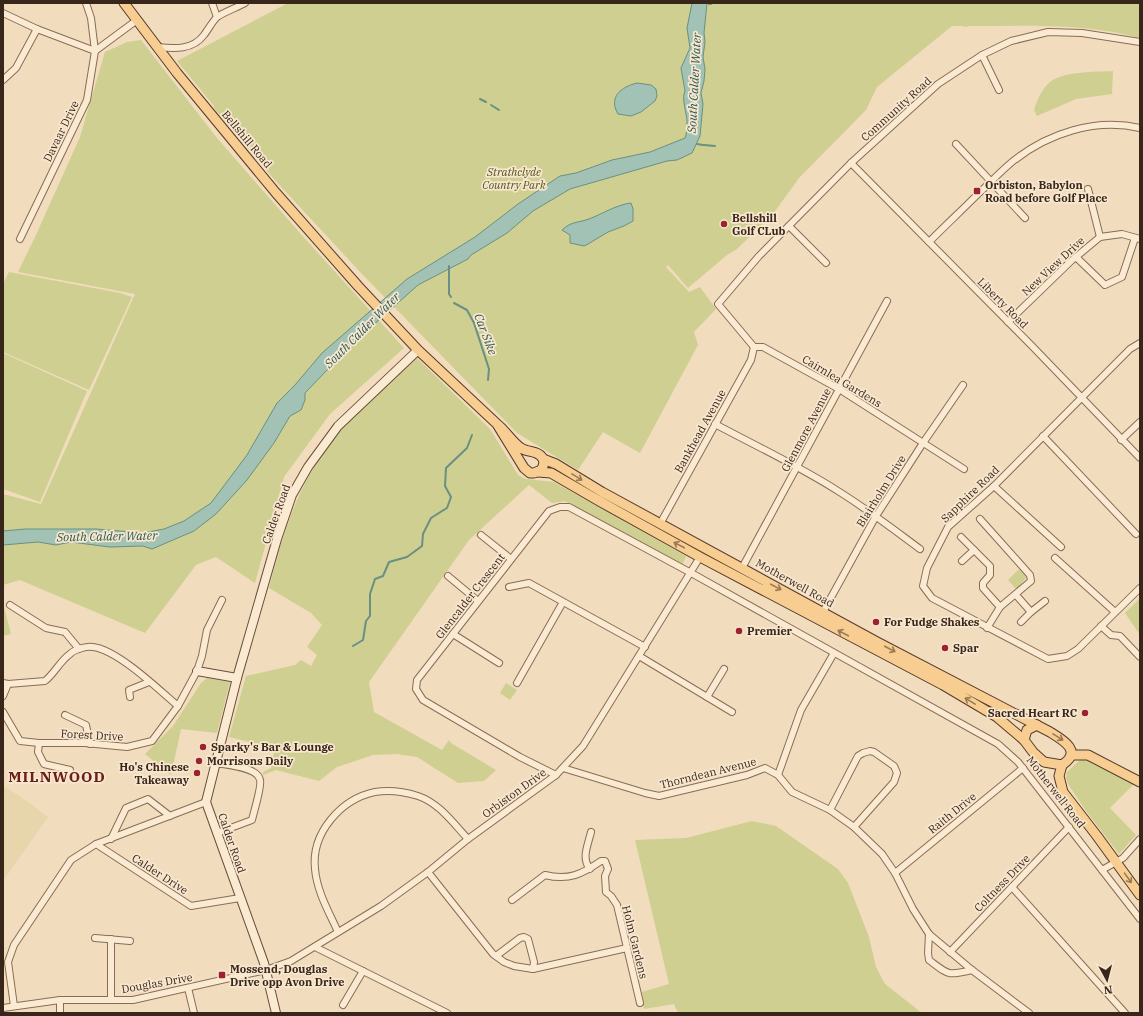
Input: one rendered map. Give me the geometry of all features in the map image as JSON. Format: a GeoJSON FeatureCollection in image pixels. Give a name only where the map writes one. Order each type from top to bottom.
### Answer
{"type":"FeatureCollection","features":[{"type":"Feature","properties":{"kind":"main road","name":"Bellshill Road"},"geometry":{"type":"LineString","coordinates":[[124,3],[193,94],[276,193],[358,286],[418,350],[504,430],[515,443],[522,449],[530,452]]}},
{"type":"Feature","properties":{"kind":"main road"},"geometry":{"type":"LineString","coordinates":[[497,424],[512,451],[524,468],[530,473],[538,472],[543,468],[543,459],[535,452],[530,452],[526,454],[522,465]]}},
{"type":"Feature","properties":{"kind":"main road","name":"Motherwell Road"},"geometry":{"type":"LineString","coordinates":[[538,472],[551,473],[700,557],[943,685],[997,717],[1024,740],[1033,752],[1044,762],[1062,764],[1068,761],[1071,755],[1070,748],[1067,743],[1037,725],[883,645],[602,492],[556,464],[543,459]]}},
{"type":"Feature","properties":{"kind":"main road"},"geometry":{"type":"LineString","coordinates":[[1024,740],[1027,730],[1037,725]]}},
{"type":"Feature","properties":{"kind":"main road"},"geometry":{"type":"LineString","coordinates":[[1071,755],[1088,755],[1139,779]]}},
{"type":"Feature","properties":{"kind":"main road","name":"Motherwell Road"},"geometry":{"type":"LineString","coordinates":[[1062,764],[1059,776],[1063,792],[1140,895]]}},
{"type":"Feature","properties":{"kind":"street","name":"Davaar Drive"},"geometry":{"type":"LineString","coordinates":[[20,239],[87,100],[95,51],[91,18],[86,3]]}},
{"type":"Feature","properties":{"kind":"street"},"geometry":{"type":"LineString","coordinates":[[212,3],[217,17]]}},
{"type":"Feature","properties":{"kind":"street"},"geometry":{"type":"LineString","coordinates":[[158,47],[181,48],[195,44],[202,38],[217,17],[245,3]]}},
{"type":"Feature","properties":{"kind":"street"},"geometry":{"type":"LineString","coordinates":[[3,13],[37,29],[95,51],[137,20]]}},
{"type":"Feature","properties":{"kind":"street"},"geometry":{"type":"LineString","coordinates":[[3,80],[16,68],[37,29]]}},
{"type":"Feature","properties":{"kind":"street","name":"Community Road"},"geometry":{"type":"LineString","coordinates":[[754,347],[718,304],[746,270],[851,163],[938,84],[982,55],[1011,41],[1048,32],[1082,33],[1140,42]]}},
{"type":"Feature","properties":{"kind":"street"},"geometry":{"type":"LineString","coordinates":[[982,55],[999,90]]}},
{"type":"Feature","properties":{"kind":"street"},"geometry":{"type":"LineString","coordinates":[[929,242],[1012,162],[1033,147],[1059,134],[1077,129],[1106,124],[1126,125],[1140,128]]}},
{"type":"Feature","properties":{"kind":"street"},"geometry":{"type":"LineString","coordinates":[[956,144],[1025,218]]}},
{"type":"Feature","properties":{"kind":"street","name":"Liberty Road"},"geometry":{"type":"LineString","coordinates":[[851,163],[1140,458]]}},
{"type":"Feature","properties":{"kind":"street"},"geometry":{"type":"LineString","coordinates":[[1088,189],[1100,237]]}},
{"type":"Feature","properties":{"kind":"street"},"geometry":{"type":"LineString","coordinates":[[788,226],[826,263]]}},
{"type":"Feature","properties":{"kind":"street","name":"New View Drive"},"geometry":{"type":"LineString","coordinates":[[1008,322],[1076,257],[1100,237],[1122,234],[1138,239]]}},
{"type":"Feature","properties":{"kind":"street"},"geometry":{"type":"LineString","coordinates":[[1076,257],[1105,285],[1122,277],[1138,239]]}},
{"type":"Feature","properties":{"kind":"street","name":"Glenmore Avenue"},"geometry":{"type":"LineString","coordinates":[[742,568],[887,301]]}},
{"type":"Feature","properties":{"kind":"street","name":"Sapphire Road"},"geometry":{"type":"LineString","coordinates":[[1140,342],[1130,349],[994,486],[948,527],[926,568],[923,586],[932,598],[1048,659],[1067,656],[1078,649],[1140,588]]}},
{"type":"Feature","properties":{"kind":"street","name":"Cairnlea Gardens"},"geometry":{"type":"LineString","coordinates":[[754,347],[763,347],[839,389],[964,470]]}},
{"type":"Feature","properties":{"kind":"street","name":"Bankhead Avenue"},"geometry":{"type":"LineString","coordinates":[[660,524],[751,360],[754,347]]}},
{"type":"Feature","properties":{"kind":"street","name":"Calder Road"},"geometry":{"type":"LineString","coordinates":[[276,1013],[266,970],[206,802],[237,678],[277,539],[292,495],[308,467],[338,426],[418,350]]}},
{"type":"Feature","properties":{"kind":"street","name":"Blairholm Drive"},"geometry":{"type":"LineString","coordinates":[[823,612],[876,516],[962,385]]}},
{"type":"Feature","properties":{"kind":"street"},"geometry":{"type":"LineString","coordinates":[[1121,440],[1140,422]]}},
{"type":"Feature","properties":{"kind":"street"},"geometry":{"type":"LineString","coordinates":[[715,424],[797,467],[838,491],[876,516],[920,549]]}},
{"type":"Feature","properties":{"kind":"street"},"geometry":{"type":"LineString","coordinates":[[1043,436],[1136,534]]}},
{"type":"Feature","properties":{"kind":"street"},"geometry":{"type":"LineString","coordinates":[[994,486],[1061,547]]}},
{"type":"Feature","properties":{"kind":"street","name":"Glencalder Crescent"},"geometry":{"type":"LineString","coordinates":[[556,775],[520,757],[423,700],[416,689],[417,680],[549,511],[560,507],[569,507],[691,573]]}},
{"type":"Feature","properties":{"kind":"street"},"geometry":{"type":"LineString","coordinates":[[980,519],[1027,570],[1030,574],[1031,581],[1000,607],[987,628]]}},
{"type":"Feature","properties":{"kind":"street"},"geometry":{"type":"LineString","coordinates":[[481,535],[511,559]]}},
{"type":"Feature","properties":{"kind":"street"},"geometry":{"type":"LineString","coordinates":[[961,537],[990,566],[990,575],[983,583],[983,588],[1000,607]]}},
{"type":"Feature","properties":{"kind":"street"},"geometry":{"type":"LineString","coordinates":[[962,561],[974,550]]}},
{"type":"Feature","properties":{"kind":"street","name":"Orbiston Drive"},"geometry":{"type":"LineString","coordinates":[[266,970],[291,961],[380,906],[428,872],[468,839],[556,775],[583,746],[700,557]]}},
{"type":"Feature","properties":{"kind":"street"},"geometry":{"type":"LineString","coordinates":[[1055,558],[1115,612]]}},
{"type":"Feature","properties":{"kind":"street","name":"Motherwell Road"},"geometry":{"type":"LineString","coordinates":[[691,573],[998,744],[1018,762],[1140,919]]}},
{"type":"Feature","properties":{"kind":"street"},"geometry":{"type":"LineString","coordinates":[[448,576],[478,602]]}},
{"type":"Feature","properties":{"kind":"street"},"geometry":{"type":"LineString","coordinates":[[509,587],[529,583],[645,647]]}},
{"type":"Feature","properties":{"kind":"street"},"geometry":{"type":"LineString","coordinates":[[1016,595],[1031,612]]}},
{"type":"Feature","properties":{"kind":"street","name":"Forest Drive"},"geometry":{"type":"LineString","coordinates":[[3,712],[20,741],[127,747],[152,741],[178,706],[197,671],[202,656],[207,630],[222,600]]}},
{"type":"Feature","properties":{"kind":"street"},"geometry":{"type":"LineString","coordinates":[[1021,622],[1045,601]]}},
{"type":"Feature","properties":{"kind":"street"},"geometry":{"type":"LineString","coordinates":[[517,683],[563,602]]}},
{"type":"Feature","properties":{"kind":"street"},"geometry":{"type":"LineString","coordinates":[[10,605],[46,628],[65,632],[79,649]]}},
{"type":"Feature","properties":{"kind":"street"},"geometry":{"type":"LineString","coordinates":[[1101,626],[1111,635],[1120,636],[1140,657]]}},
{"type":"Feature","properties":{"kind":"street"},"geometry":{"type":"LineString","coordinates":[[453,634],[499,664]]}},
{"type":"Feature","properties":{"kind":"street"},"geometry":{"type":"LineString","coordinates":[[3,696],[5,683],[45,681],[70,653],[92,646],[102,649],[135,669],[178,706]]}},
{"type":"Feature","properties":{"kind":"street"},"geometry":{"type":"LineString","coordinates":[[834,653],[801,710],[778,775],[792,792],[830,810],[854,827],[882,854],[895,873],[913,909],[929,934],[972,970],[1029,1013]]}},
{"type":"Feature","properties":{"kind":"street"},"geometry":{"type":"LineString","coordinates":[[639,656],[732,712]]}},
{"type":"Feature","properties":{"kind":"street"},"geometry":{"type":"LineString","coordinates":[[707,697],[724,669]]}},
{"type":"Feature","properties":{"kind":"street"},"geometry":{"type":"LineString","coordinates":[[197,671],[237,678]]}},
{"type":"Feature","properties":{"kind":"street"},"geometry":{"type":"LineString","coordinates":[[122,690],[129,690],[149,682]]}},
{"type":"Feature","properties":{"kind":"street"},"geometry":{"type":"LineString","coordinates":[[129,690],[130,697]]}},
{"type":"Feature","properties":{"kind":"street"},"geometry":{"type":"LineString","coordinates":[[65,716],[86,726],[90,744]]}},
{"type":"Feature","properties":{"kind":"street"},"geometry":{"type":"LineString","coordinates":[[39,743],[38,752],[44,764],[70,770]]}},
{"type":"Feature","properties":{"kind":"street"},"geometry":{"type":"LineString","coordinates":[[830,810],[858,756],[866,751],[874,752],[894,766],[896,773],[894,782],[854,827]]}},
{"type":"Feature","properties":{"kind":"street"},"geometry":{"type":"LineString","coordinates":[[216,763],[251,770],[258,774],[261,781],[252,820],[217,833]]}},
{"type":"Feature","properties":{"kind":"street","name":"Thorndean Avenue"},"geometry":{"type":"LineString","coordinates":[[563,768],[659,796],[747,774],[765,768],[778,775]]}},
{"type":"Feature","properties":{"kind":"street","name":"Raith Drive"},"geometry":{"type":"LineString","coordinates":[[895,873],[1022,768]]}},
{"type":"Feature","properties":{"kind":"street"},"geometry":{"type":"LineString","coordinates":[[338,932],[320,892],[317,880],[315,868],[317,844],[321,834],[331,820],[352,802],[376,792],[405,793],[418,796],[436,804],[468,839]]}},
{"type":"Feature","properties":{"kind":"street"},"geometry":{"type":"LineString","coordinates":[[111,839],[126,808],[148,799],[170,816]]}},
{"type":"Feature","properties":{"kind":"street"},"geometry":{"type":"LineString","coordinates":[[14,1006],[8,962],[14,946],[71,860],[96,844],[206,802]]}},
{"type":"Feature","properties":{"kind":"street","name":"Coltness Drive"},"geometry":{"type":"LineString","coordinates":[[950,952],[1069,827]]}},
{"type":"Feature","properties":{"kind":"street"},"geometry":{"type":"LineString","coordinates":[[590,869],[586,864],[585,855],[591,832]]}},
{"type":"Feature","properties":{"kind":"street"},"geometry":{"type":"LineString","coordinates":[[1102,870],[1123,858],[1140,839]]}},
{"type":"Feature","properties":{"kind":"street","name":"Calder Drive"},"geometry":{"type":"LineString","coordinates":[[96,844],[191,906],[240,898]]}},
{"type":"Feature","properties":{"kind":"street","name":"Holm Gardens"},"geometry":{"type":"LineString","coordinates":[[512,900],[545,875],[569,878],[590,869],[601,861],[606,862],[608,869],[605,880],[606,892],[611,896],[617,905],[640,1003]]}},
{"type":"Feature","properties":{"kind":"street"},"geometry":{"type":"LineString","coordinates":[[428,872],[494,954],[504,962],[518,968],[533,969],[627,948]]}},
{"type":"Feature","properties":{"kind":"street"},"geometry":{"type":"LineString","coordinates":[[1012,887],[1125,1013]]}},
{"type":"Feature","properties":{"kind":"street"},"geometry":{"type":"LineString","coordinates":[[929,934],[929,960],[946,973],[953,974],[972,970]]}},
{"type":"Feature","properties":{"kind":"street"},"geometry":{"type":"LineString","coordinates":[[496,956],[520,938],[524,937],[528,939],[534,962],[533,969]]}},
{"type":"Feature","properties":{"kind":"street"},"geometry":{"type":"LineString","coordinates":[[94,938],[130,941]]}},
{"type":"Feature","properties":{"kind":"street"},"geometry":{"type":"LineString","coordinates":[[111,939],[111,1000]]}},
{"type":"Feature","properties":{"kind":"street"},"geometry":{"type":"LineString","coordinates":[[315,947],[447,1013]]}},
{"type":"Feature","properties":{"kind":"street","name":"Douglas Drive"},"geometry":{"type":"LineString","coordinates":[[3,1008],[60,1000],[134,1000],[266,970]]}},
{"type":"Feature","properties":{"kind":"street"},"geometry":{"type":"LineString","coordinates":[[343,1006],[363,971]]}},
{"type":"Feature","properties":{"kind":"street"},"geometry":{"type":"LineString","coordinates":[[188,988],[194,1013]]}},
{"type":"Feature","properties":{"kind":"street"},"geometry":{"type":"LineString","coordinates":[[60,1000],[60,1013]]}},
{"type":"Feature","properties":{"kind":"shaded area"},"geometry":{"type":"Polygon","coordinates":[[[3,786],[24,799],[48,817],[3,881],[3,786]]]}},
{"type":"Feature","properties":{"kind":"green space","name":"Strathclyde Country Park"},"geometry":{"type":"Polygon","coordinates":[[[288,3],[1140,3],[1140,38],[1098,30],[1056,26],[952,26],[877,87],[866,110],[799,178],[773,214],[737,249],[727,255],[688,288],[668,265],[666,267],[689,292],[700,287],[716,309],[694,332],[698,345],[640,453],[603,432],[578,470],[517,433],[361,273],[273,178],[214,108],[214,106],[177,61],[288,3]]]}},
{"type":"Feature","properties":{"kind":"green space"},"geometry":{"type":"Polygon","coordinates":[[[141,40],[217,138],[299,232],[404,348],[330,414],[284,477],[255,583],[216,557],[196,565],[145,633],[20,580],[3,585],[3,494],[41,504],[135,294],[18,272],[80,137],[105,52],[127,42],[141,40]]]}},
{"type":"Feature","properties":{"kind":"green space"},"geometry":{"type":"Polygon","coordinates":[[[1113,71],[1112,94],[1076,99],[1037,116],[1034,110],[1040,96],[1046,86],[1054,79],[1070,74],[1113,71]]]}},
{"type":"Feature","properties":{"kind":"green space"},"geometry":{"type":"Polygon","coordinates":[[[9,272],[120,293],[132,297],[89,390],[3,352],[3,284],[9,272]]]}},
{"type":"Feature","properties":{"kind":"green space"},"geometry":{"type":"Polygon","coordinates":[[[3,353],[87,391],[40,502],[3,489],[3,353]]]}},
{"type":"Feature","properties":{"kind":"green space"},"geometry":{"type":"Polygon","coordinates":[[[417,358],[490,429],[518,475],[526,479],[554,482],[686,556],[682,566],[565,501],[552,503],[529,485],[469,540],[369,682],[374,712],[442,750],[449,740],[451,743],[496,770],[484,781],[458,783],[417,757],[396,754],[373,755],[337,767],[319,781],[276,770],[263,775],[263,772],[271,768],[275,748],[229,737],[246,676],[295,665],[301,660],[311,666],[317,655],[307,647],[322,625],[311,613],[269,588],[290,517],[314,467],[337,433],[367,403],[417,358]]]}},
{"type":"Feature","properties":{"kind":"green space"},"geometry":{"type":"Polygon","coordinates":[[[1019,569],[1026,578],[1016,589],[1008,580],[1019,569]]]}},
{"type":"Feature","properties":{"kind":"green space"},"geometry":{"type":"Polygon","coordinates":[[[1140,598],[1140,635],[1125,613],[1140,598]]]}},
{"type":"Feature","properties":{"kind":"green space"},"geometry":{"type":"Polygon","coordinates":[[[3,603],[11,634],[3,636],[3,603]]]}},
{"type":"Feature","properties":{"kind":"green space"},"geometry":{"type":"Polygon","coordinates":[[[207,678],[230,682],[217,733],[181,729],[171,775],[145,754],[173,726],[201,683],[207,678]]]}},
{"type":"Feature","properties":{"kind":"green space"},"geometry":{"type":"Polygon","coordinates":[[[506,683],[517,690],[510,700],[500,693],[506,683]]]}},
{"type":"Feature","properties":{"kind":"green space"},"geometry":{"type":"Polygon","coordinates":[[[1081,759],[1085,759],[1134,784],[1110,808],[1136,835],[1119,854],[1086,811],[1068,784],[1066,778],[1067,772],[1081,759]]]}},
{"type":"Feature","properties":{"kind":"green space"},"geometry":{"type":"Polygon","coordinates":[[[752,821],[776,826],[838,869],[848,883],[869,937],[876,967],[885,984],[922,1013],[678,1013],[674,1004],[644,1009],[642,992],[669,984],[635,840],[686,838],[752,821]]]}},
{"type":"Feature","properties":{"kind":"water","name":"South Calder Water"},"geometry":{"type":"Polygon","coordinates":[[[692,3],[707,3],[703,57],[705,69],[701,93],[703,104],[700,136],[692,153],[677,160],[667,161],[570,189],[533,211],[507,233],[471,255],[468,259],[418,285],[352,344],[305,393],[305,400],[301,410],[290,416],[274,443],[247,480],[216,514],[194,531],[152,549],[143,546],[110,547],[71,542],[56,545],[38,542],[3,545],[3,531],[25,529],[96,529],[143,533],[164,529],[184,521],[211,503],[247,455],[277,403],[295,385],[322,353],[407,279],[475,237],[518,204],[560,176],[576,173],[612,160],[650,152],[685,138],[687,132],[687,122],[684,102],[685,91],[681,68],[690,48],[687,28],[692,3]]]}},
{"type":"Feature","properties":{"kind":"water"},"geometry":{"type":"Polygon","coordinates":[[[637,83],[651,85],[656,89],[657,96],[655,101],[641,112],[631,116],[618,114],[614,103],[615,98],[621,90],[637,83]]]}},
{"type":"Feature","properties":{"kind":"water"},"geometry":{"type":"Polygon","coordinates":[[[631,203],[633,209],[633,221],[608,232],[584,246],[570,243],[570,235],[562,230],[576,222],[592,218],[619,206],[631,203]]]}},
{"type":"Feature","properties":{"kind":"waterway"},"geometry":{"type":"LineString","coordinates":[[480,99],[486,102]]}},
{"type":"Feature","properties":{"kind":"waterway"},"geometry":{"type":"LineString","coordinates":[[491,105],[499,110]]}},
{"type":"Feature","properties":{"kind":"waterway"},"geometry":{"type":"LineString","coordinates":[[697,144],[703,145]]}},
{"type":"Feature","properties":{"kind":"waterway"},"geometry":{"type":"LineString","coordinates":[[704,145],[715,146]]}},
{"type":"Feature","properties":{"kind":"waterway","name":"Car Sike"},"geometry":{"type":"LineString","coordinates":[[449,266],[449,294],[451,297]]}},
{"type":"Feature","properties":{"kind":"waterway","name":"Car Sike"},"geometry":{"type":"LineString","coordinates":[[454,303],[467,310],[474,323],[489,369],[488,380]]}},
{"type":"Feature","properties":{"kind":"waterway","name":"Car Sike"},"geometry":{"type":"LineString","coordinates":[[353,646],[363,640],[366,621],[370,616],[370,594],[375,579],[383,576],[389,562],[407,557],[422,546],[423,534],[431,518],[447,508],[451,497],[445,486],[446,468],[467,448],[472,435]]}},
{"type":"Feature","properties":{"kind":"place","name":"Orbiston, Babylon Road before Golf Place"},"geometry":{"type":"Point","coordinates":[977,191]}},
{"type":"Feature","properties":{"kind":"place","name":"Bellshill Golf CLub"},"geometry":{"type":"Point","coordinates":[724,224]}},
{"type":"Feature","properties":{"kind":"place","name":"For Fudge Shakes"},"geometry":{"type":"Point","coordinates":[876,622]}},
{"type":"Feature","properties":{"kind":"place","name":"Premier"},"geometry":{"type":"Point","coordinates":[739,631]}},
{"type":"Feature","properties":{"kind":"place","name":"Spar"},"geometry":{"type":"Point","coordinates":[945,648]}},
{"type":"Feature","properties":{"kind":"place","name":"Sacred Heart RC"},"geometry":{"type":"Point","coordinates":[1085,713]}},
{"type":"Feature","properties":{"kind":"place","name":"Sparky's Bar & Lounge"},"geometry":{"type":"Point","coordinates":[203,747]}},
{"type":"Feature","properties":{"kind":"place","name":"Morrisons Daily"},"geometry":{"type":"Point","coordinates":[199,761]}},
{"type":"Feature","properties":{"kind":"place","name":"Ho's Chinese Takeaway"},"geometry":{"type":"Point","coordinates":[197,773]}},
{"type":"Feature","properties":{"kind":"place","name":"Mossend, Douglas Drive opp Avon Drive"},"geometry":{"type":"Point","coordinates":[222,975]}},
{"type":"Feature","properties":{"kind":"district","name":"MILNWOOD"},"geometry":{"type":"Point","coordinates":[57,776]}}]}
